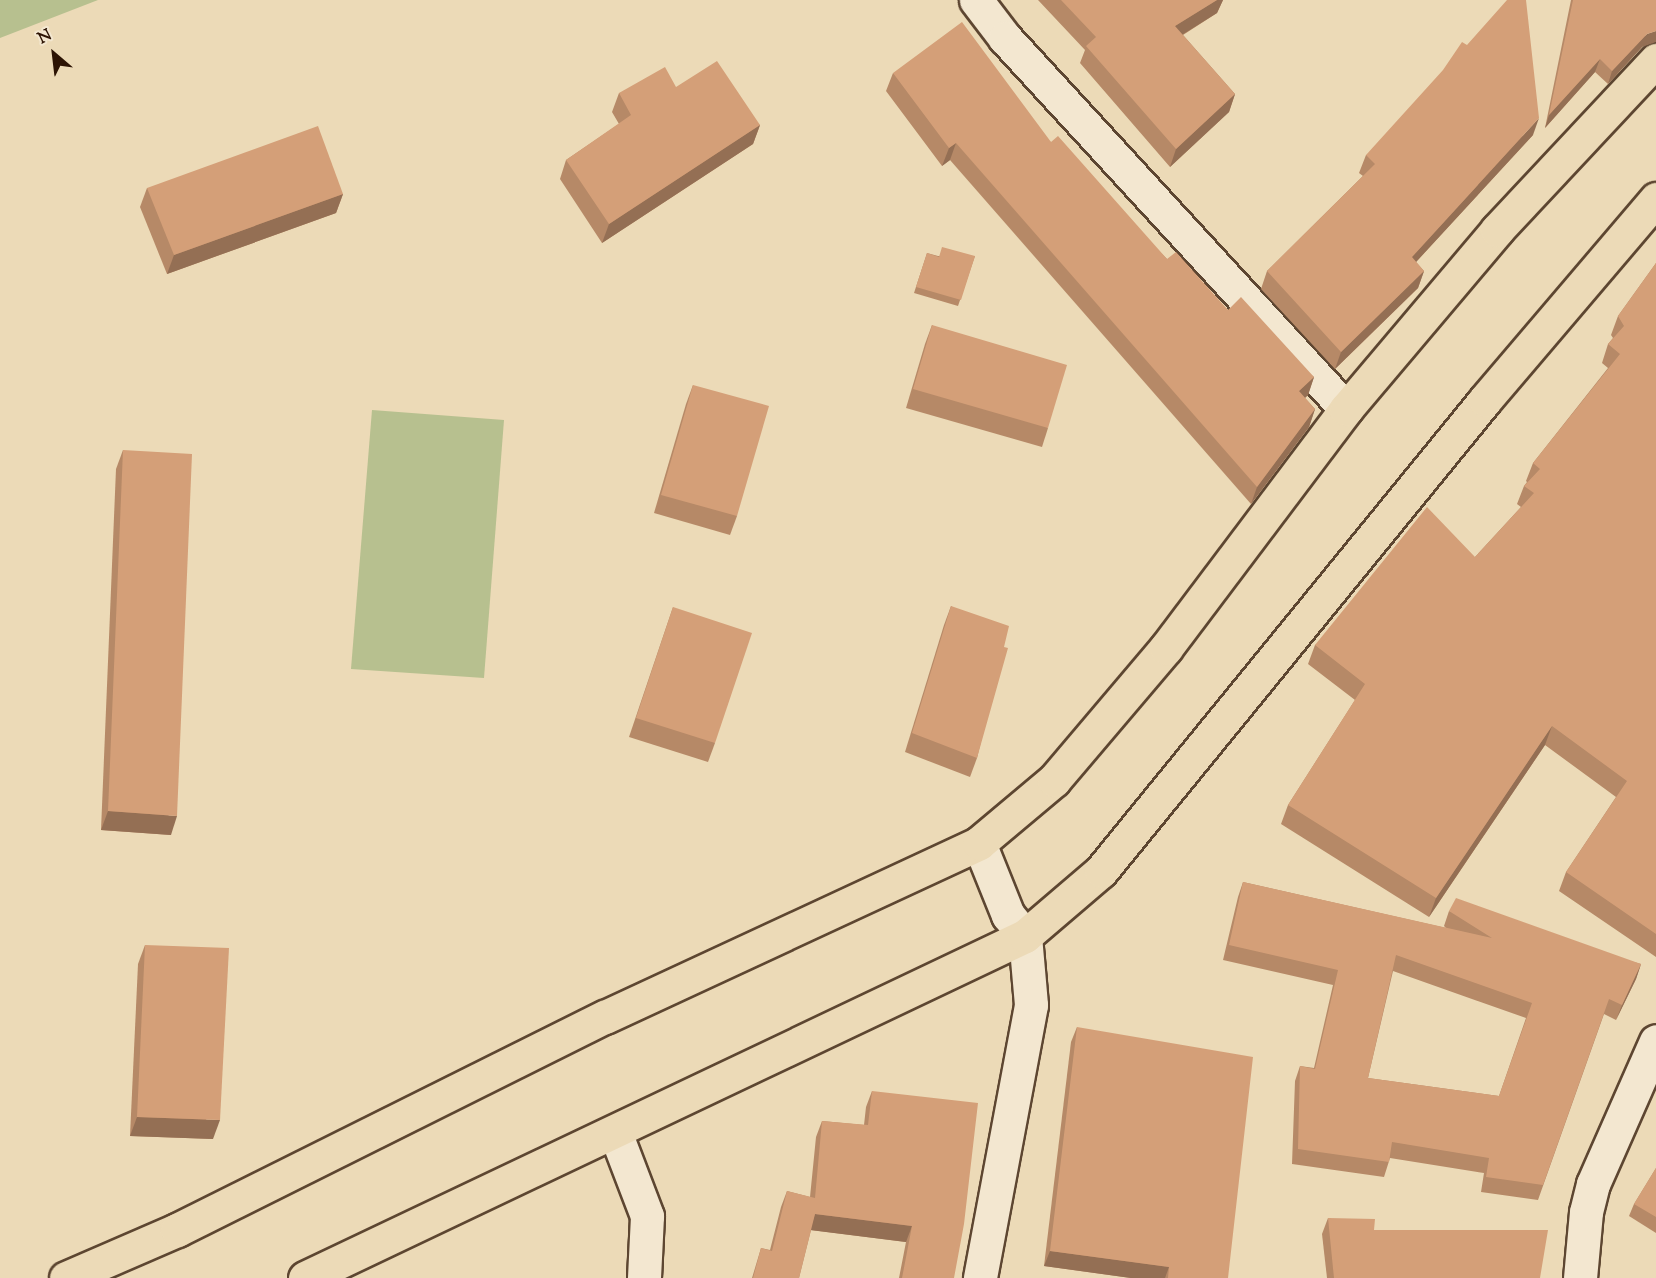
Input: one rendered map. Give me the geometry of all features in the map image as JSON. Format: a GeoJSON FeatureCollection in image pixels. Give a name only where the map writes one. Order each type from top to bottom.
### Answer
{"type":"FeatureCollection","features":[{"type":"Feature","properties":{"kind":"main road"},"geometry":{"type":"LineString","coordinates":[[66,1278],[177,1230],[605,1017],[979,843],[1054,780],[1166,648],[1346,409],[1497,230],[1656,60]]}},
{"type":"Feature","properties":{"kind":"main road"},"geometry":{"type":"LineString","coordinates":[[305,1278],[615,1132],[836,1023],[1024,936],[1101,871],[1485,400],[1656,200]]}},
{"type":"Feature","properties":{"kind":"street"},"geometry":{"type":"LineString","coordinates":[[976,0],[1005,38],[1346,409]]}},
{"type":"Feature","properties":{"kind":"street"},"geometry":{"type":"LineString","coordinates":[[979,843],[1008,915],[1024,936],[1031,1005],[980,1278]]}},
{"type":"Feature","properties":{"kind":"street"},"geometry":{"type":"LineString","coordinates":[[1580,1278],[1586,1212],[1593,1184],[1656,1041]]}},
{"type":"Feature","properties":{"kind":"street"},"geometry":{"type":"LineString","coordinates":[[615,1132],[647,1216],[644,1278]]}},
{"type":"Feature","properties":{"kind":"green space"},"geometry":{"type":"Polygon","coordinates":[[[0,0],[98,0],[0,38],[0,0]]]}},
{"type":"Feature","properties":{"kind":"green space"},"geometry":{"type":"Polygon","coordinates":[[[372,410],[504,420],[484,678],[351,669],[372,410]]]}},
{"type":"Feature","properties":{"kind":"building"},"geometry":{"type":"Polygon","coordinates":[[[1061,0],[1217,0],[1175,26],[1235,94],[1176,149],[1086,46],[1096,37],[1061,0]]]}},
{"type":"Feature","properties":{"kind":"building"},"geometry":{"type":"Polygon","coordinates":[[[1507,0],[1526,0],[1539,118],[1412,257],[1424,271],[1341,352],[1267,271],[1375,164],[1366,155],[1443,70],[1462,42],[1467,45],[1507,0]]]}},
{"type":"Feature","properties":{"kind":"building"},"geometry":{"type":"Polygon","coordinates":[[[1573,0],[1656,0],[1656,31],[1647,34],[1612,71],[1600,59],[1549,115],[1573,0]]]}},
{"type":"Feature","properties":{"kind":"building"},"geometry":{"type":"Polygon","coordinates":[[[962,22],[1051,142],[1058,136],[1167,259],[1176,252],[1228,310],[1241,297],[1314,377],[1299,391],[1315,409],[1257,487],[956,143],[949,148],[893,73],[962,22]]]}},
{"type":"Feature","properties":{"kind":"building"},"geometry":{"type":"Polygon","coordinates":[[[717,61],[760,125],[609,224],[566,160],[631,115],[619,93],[665,67],[676,87],[717,61]]]}},
{"type":"Feature","properties":{"kind":"building"},"geometry":{"type":"Polygon","coordinates":[[[318,126],[343,194],[174,255],[147,188],[318,126]]]}},
{"type":"Feature","properties":{"kind":"building"},"geometry":{"type":"Polygon","coordinates":[[[942,247],[975,256],[961,300],[916,287],[927,253],[939,257],[942,247]]]}},
{"type":"Feature","properties":{"kind":"building"},"geometry":{"type":"Polygon","coordinates":[[[1656,263],[1656,934],[1566,872],[1627,781],[1552,726],[1436,898],[1288,805],[1365,684],[1315,645],[1427,507],[1475,557],[1534,493],[1524,486],[1540,469],[1533,463],[1620,354],[1608,344],[1624,326],[1618,316],[1656,263]]]}},
{"type":"Feature","properties":{"kind":"building"},"geometry":{"type":"Polygon","coordinates":[[[932,325],[1067,365],[1048,428],[913,389],[932,325]]]}},
{"type":"Feature","properties":{"kind":"building"},"geometry":{"type":"Polygon","coordinates":[[[693,385],[769,406],[737,516],[661,495],[693,385]]]}},
{"type":"Feature","properties":{"kind":"building"},"geometry":{"type":"Polygon","coordinates":[[[123,450],[192,454],[177,816],[108,811],[123,450]]]}},
{"type":"Feature","properties":{"kind":"building"},"geometry":{"type":"Polygon","coordinates":[[[951,606],[1009,626],[1004,647],[1008,648],[977,758],[912,733],[951,606]]]}},
{"type":"Feature","properties":{"kind":"building"},"geometry":{"type":"Polygon","coordinates":[[[673,607],[752,633],[715,743],[636,718],[673,607]]]}},
{"type":"Feature","properties":{"kind":"building"},"geometry":{"type":"Polygon","coordinates":[[[1243,882],[1492,938],[1449,911],[1456,898],[1641,964],[1622,1005],[1609,999],[1543,1185],[1486,1177],[1489,1158],[1392,1142],[1389,1162],[1298,1149],[1300,1066],[1315,1069],[1338,970],[1229,945],[1243,882]],[[1396,955],[1368,1078],[1499,1096],[1532,1003],[1396,955]]]}},
{"type":"Feature","properties":{"kind":"building"},"geometry":{"type":"Polygon","coordinates":[[[145,945],[229,948],[220,1120],[137,1117],[145,945]]]}},
{"type":"Feature","properties":{"kind":"building"},"geometry":{"type":"Polygon","coordinates":[[[1077,1027],[1253,1057],[1228,1278],[1168,1278],[1169,1267],[1050,1251],[1077,1027]]]}},
{"type":"Feature","properties":{"kind":"building"},"geometry":{"type":"Polygon","coordinates":[[[872,1091],[978,1103],[964,1224],[954,1278],[902,1278],[912,1226],[815,1214],[799,1278],[753,1278],[761,1248],[772,1251],[787,1191],[815,1198],[822,1121],[868,1125],[872,1091]]]}},
{"type":"Feature","properties":{"kind":"building"},"geometry":{"type":"Polygon","coordinates":[[[1656,1168],[1656,1217],[1634,1204],[1656,1168]]]}},
{"type":"Feature","properties":{"kind":"building"},"geometry":{"type":"Polygon","coordinates":[[[1328,1218],[1375,1219],[1374,1230],[1548,1230],[1540,1278],[1334,1278],[1328,1218]]]}}]}
